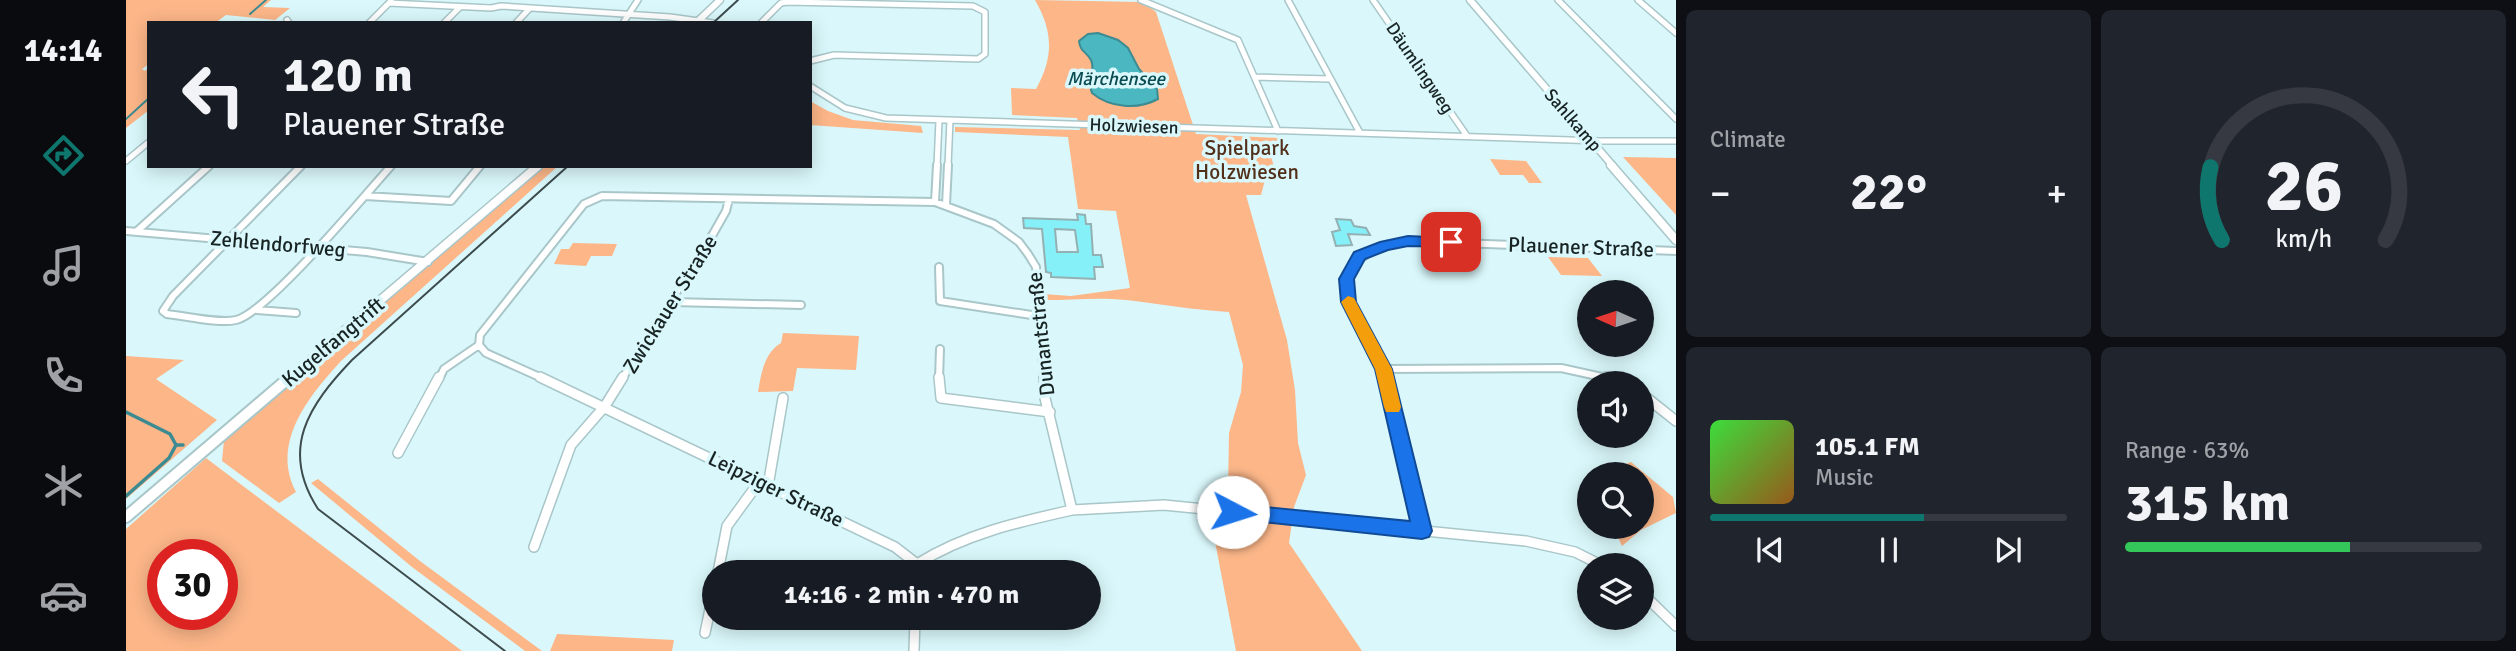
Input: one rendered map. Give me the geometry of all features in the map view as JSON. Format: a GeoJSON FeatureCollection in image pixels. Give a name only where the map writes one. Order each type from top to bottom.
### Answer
{"type":"FeatureCollection","features":[{"type":"Feature","properties":{"kind":"street"},"geometry":{"type":"LineString","coordinates":[[500,6],[504,0]]}},
{"type":"Feature","properties":{"kind":"street"},"geometry":{"type":"LineString","coordinates":[[624,21],[638,0]]}},
{"type":"Feature","properties":{"kind":"street"},"geometry":{"type":"LineString","coordinates":[[371,21],[391,1],[460,7],[500,6],[697,21],[720,0]]}},
{"type":"Feature","properties":{"kind":"street"},"geometry":{"type":"LineString","coordinates":[[1141,0],[1238,40],[1278,131]]}},
{"type":"Feature","properties":{"kind":"street"},"geometry":{"type":"LineString","coordinates":[[1288,0],[1360,133]]}},
{"type":"Feature","properties":{"kind":"street","name":"Däumlingweg"},"geometry":{"type":"LineString","coordinates":[[1373,0],[1467,136]]}},
{"type":"Feature","properties":{"kind":"street","name":"Sahlkamp"},"geometry":{"type":"LineString","coordinates":[[1470,0],[1676,240]]}},
{"type":"Feature","properties":{"kind":"street"},"geometry":{"type":"LineString","coordinates":[[1558,0],[1676,119]]}},
{"type":"Feature","properties":{"kind":"street"},"geometry":{"type":"LineString","coordinates":[[1638,0],[1676,33]]}},
{"type":"Feature","properties":{"kind":"street"},"geometry":{"type":"LineString","coordinates":[[763,21],[781,3],[809,1],[973,6],[984,10],[985,54],[978,59],[834,55],[812,60]]}},
{"type":"Feature","properties":{"kind":"street"},"geometry":{"type":"LineString","coordinates":[[446,21],[460,7]]}},
{"type":"Feature","properties":{"kind":"street"},"geometry":{"type":"LineString","coordinates":[[518,21],[529,9]]}},
{"type":"Feature","properties":{"kind":"street"},"geometry":{"type":"LineString","coordinates":[[1255,77],[1330,79]]}},
{"type":"Feature","properties":{"kind":"street","name":"Holzwiesen"},"geometry":{"type":"LineString","coordinates":[[812,88],[835,104],[861,114],[939,120],[1591,141],[1676,141]]}},
{"type":"Feature","properties":{"kind":"street"},"geometry":{"type":"LineString","coordinates":[[812,94],[818,92]]}},
{"type":"Feature","properties":{"kind":"street"},"geometry":{"type":"LineString","coordinates":[[398,453],[444,369],[479,345],[481,335],[584,204],[602,196],[935,202],[939,120]]}},
{"type":"Feature","properties":{"kind":"street"},"geometry":{"type":"LineString","coordinates":[[946,205],[950,120]]}},
{"type":"Feature","properties":{"kind":"street"},"geometry":{"type":"LineString","coordinates":[[126,161],[147,144]]}},
{"type":"Feature","properties":{"kind":"street"},"geometry":{"type":"LineString","coordinates":[[136,232],[207,168]]}},
{"type":"Feature","properties":{"kind":"street"},"geometry":{"type":"LineString","coordinates":[[299,168],[173,296],[163,311],[167,314],[242,320],[257,310],[319,247],[389,168]]}},
{"type":"Feature","properties":{"kind":"street"},"geometry":{"type":"LineString","coordinates":[[365,196],[451,201],[478,168]]}},
{"type":"Feature","properties":{"kind":"street","name":"Kugelfangtrift"},"geometry":{"type":"LineString","coordinates":[[126,517],[536,168]]}},
{"type":"Feature","properties":{"kind":"street","name":"Zwickauer Straße"},"geometry":{"type":"LineString","coordinates":[[534,547],[571,445],[605,406],[672,302],[726,211],[729,198]]}},
{"type":"Feature","properties":{"kind":"street","name":"Dunantstraße"},"geometry":{"type":"LineString","coordinates":[[935,202],[999,227],[1023,244],[1036,267],[1045,397],[1072,510]]}},
{"type":"Feature","properties":{"kind":"street","name":"Zehlendorfweg"},"geometry":{"type":"LineString","coordinates":[[126,231],[319,247],[428,262]]}},
{"type":"Feature","properties":{"kind":"street","name":"Plauener Straße"},"geometry":{"type":"LineString","coordinates":[[1422,531],[1383,369],[1348,302],[1347,279],[1360,256],[1408,241],[1676,251]]}},
{"type":"Feature","properties":{"kind":"street"},"geometry":{"type":"LineString","coordinates":[[939,267],[940,301],[1038,316]]}},
{"type":"Feature","properties":{"kind":"street"},"geometry":{"type":"LineString","coordinates":[[672,302],[801,305]]}},
{"type":"Feature","properties":{"kind":"street"},"geometry":{"type":"LineString","coordinates":[[257,310],[296,313]]}},
{"type":"Feature","properties":{"kind":"street","name":"Leipziger Straße"},"geometry":{"type":"LineString","coordinates":[[479,345],[485,353],[605,406],[895,547],[909,560]]}},
{"type":"Feature","properties":{"kind":"street"},"geometry":{"type":"LineString","coordinates":[[940,349],[941,398],[1050,412]]}},
{"type":"Feature","properties":{"kind":"street"},"geometry":{"type":"LineString","coordinates":[[1383,369],[1577,371]]}},
{"type":"Feature","properties":{"kind":"street"},"geometry":{"type":"LineString","coordinates":[[720,560],[727,526],[764,484],[783,398]]}},
{"type":"Feature","properties":{"kind":"street"},"geometry":{"type":"LineString","coordinates":[[1654,404],[1676,421]]}},
{"type":"Feature","properties":{"kind":"street","name":"Leipziger Straße"},"geometry":{"type":"LineString","coordinates":[[928,560],[946,546],[1010,524],[1072,510],[1164,505],[1558,547],[1577,555]]}},
{"type":"Feature","properties":{"kind":"street"},"geometry":{"type":"LineString","coordinates":[[1654,605],[1676,626]]}},
{"type":"Feature","properties":{"kind":"street"},"geometry":{"type":"LineString","coordinates":[[914,651],[915,630]]}},
{"type":"Feature","properties":{"kind":"green space"},"geometry":{"type":"Polygon","coordinates":[[[126,0],[271,0],[263,7],[290,8],[275,20],[226,15],[218,21],[147,21],[147,65],[142,69],[147,69],[147,112],[126,128],[126,0]]]}},
{"type":"Feature","properties":{"kind":"green space","name":"Spielpark Holzwiesen"},"geometry":{"type":"Polygon","coordinates":[[[1035,0],[1143,2],[1156,12],[1196,134],[1278,138],[1284,153],[1279,157],[1271,157],[1275,169],[1268,169],[1261,195],[1246,195],[1287,340],[1295,390],[1298,443],[1306,475],[1294,507],[1289,543],[1362,651],[1236,651],[1208,505],[1228,489],[1229,433],[1241,392],[1243,365],[1229,312],[1116,299],[1045,300],[1043,294],[1071,296],[1130,288],[1116,211],[1078,209],[1068,137],[955,132],[955,127],[1080,130],[1077,118],[1012,115],[1011,88],[1036,89],[1046,66],[1048,33],[1035,0]]]}},
{"type":"Feature","properties":{"kind":"green space"},"geometry":{"type":"Polygon","coordinates":[[[812,102],[853,120],[921,126],[923,133],[812,125],[812,102]]]}},
{"type":"Feature","properties":{"kind":"green space"},"geometry":{"type":"Polygon","coordinates":[[[1623,157],[1676,158],[1676,215],[1623,157]]]}},
{"type":"Feature","properties":{"kind":"green space"},"geometry":{"type":"Polygon","coordinates":[[[1490,159],[1526,161],[1542,183],[1529,183],[1523,175],[1500,175],[1490,159]]]}},
{"type":"Feature","properties":{"kind":"green space"},"geometry":{"type":"Polygon","coordinates":[[[543,168],[556,168],[341,361],[317,389],[290,438],[289,474],[296,492],[279,503],[222,461],[224,440],[543,168]]]}},
{"type":"Feature","properties":{"kind":"green space"},"geometry":{"type":"Polygon","coordinates":[[[573,243],[617,244],[612,256],[591,256],[586,266],[554,264],[561,249],[569,249],[573,243]]]}},
{"type":"Feature","properties":{"kind":"green space"},"geometry":{"type":"Polygon","coordinates":[[[1548,257],[1588,258],[1602,276],[1561,275],[1548,257]]]}},
{"type":"Feature","properties":{"kind":"green space"},"geometry":{"type":"Polygon","coordinates":[[[783,333],[859,336],[856,370],[797,368],[793,391],[758,392],[764,364],[775,347],[781,343],[783,333]]]}},
{"type":"Feature","properties":{"kind":"green space"},"geometry":{"type":"Polygon","coordinates":[[[126,356],[184,360],[156,379],[217,420],[126,499],[126,356]]]}},
{"type":"Feature","properties":{"kind":"green space"},"geometry":{"type":"Polygon","coordinates":[[[206,458],[462,651],[126,651],[126,529],[206,458]]]}},
{"type":"Feature","properties":{"kind":"green space"},"geometry":{"type":"Polygon","coordinates":[[[318,479],[420,561],[542,651],[525,651],[412,567],[311,483],[318,479]]]}},
{"type":"Feature","properties":{"kind":"green space"},"geometry":{"type":"Polygon","coordinates":[[[1654,481],[1673,497],[1676,513],[1654,524],[1654,481]]]}},
{"type":"Feature","properties":{"kind":"green space"},"geometry":{"type":"Polygon","coordinates":[[[1619,539],[1630,539],[1622,546],[1619,539]]]}},
{"type":"Feature","properties":{"kind":"green space"},"geometry":{"type":"Polygon","coordinates":[[[557,634],[674,640],[672,651],[550,651],[557,634]]]}},
{"type":"Feature","properties":{"kind":"water","name":"Märchensee"},"geometry":{"type":"Polygon","coordinates":[[[1098,33],[1118,40],[1128,48],[1139,69],[1157,89],[1158,99],[1142,105],[1124,106],[1107,102],[1092,93],[1092,64],[1079,41],[1088,34],[1098,33]]]}},
{"type":"Feature","properties":{"kind":"building"},"geometry":{"type":"Polygon","coordinates":[[[1077,214],[1085,215],[1086,224],[1091,224],[1093,255],[1101,255],[1103,267],[1094,267],[1095,279],[1051,277],[1051,273],[1046,272],[1042,229],[1024,228],[1023,218],[1078,220],[1077,214]],[[1055,229],[1057,252],[1078,252],[1075,230],[1055,229]]]}},
{"type":"Feature","properties":{"kind":"building"},"geometry":{"type":"Polygon","coordinates":[[[1336,219],[1351,220],[1354,226],[1366,228],[1370,235],[1348,234],[1352,245],[1336,246],[1332,232],[1340,230],[1336,219]]]}},
{"type":"Feature","properties":{"kind":"waterway"},"geometry":{"type":"LineString","coordinates":[[250,14],[266,0]]}},
{"type":"Feature","properties":{"kind":"waterway"},"geometry":{"type":"LineString","coordinates":[[126,119],[147,100]]}},
{"type":"Feature","properties":{"kind":"waterway"},"geometry":{"type":"LineString","coordinates":[[126,412],[170,434],[176,445]]}},
{"type":"Feature","properties":{"kind":"waterway"},"geometry":{"type":"LineString","coordinates":[[126,496],[169,458],[176,445]]}},
{"type":"Feature","properties":{"kind":"waterway"},"geometry":{"type":"LineString","coordinates":[[176,445],[183,445]]}},
{"type":"Feature","properties":{"kind":"tram line"},"geometry":{"type":"LineString","coordinates":[[715,21],[738,0]]}},
{"type":"Feature","properties":{"kind":"tram line"},"geometry":{"type":"LineString","coordinates":[[505,651],[318,509],[306,487],[300,447],[312,411],[352,360],[566,168]]}},
{"type":"Feature","properties":{"kind":"slow traffic"},"geometry":{"type":"LineString","coordinates":[[1348,302],[1383,369],[1393,407]]}},
{"type":"Feature","properties":{"kind":"route"},"geometry":{"type":"LineString","coordinates":[[1233,512],[1422,531],[1383,369],[1348,302],[1347,279],[1360,256],[1385,246],[1408,241],[1451,242]]}}]}
